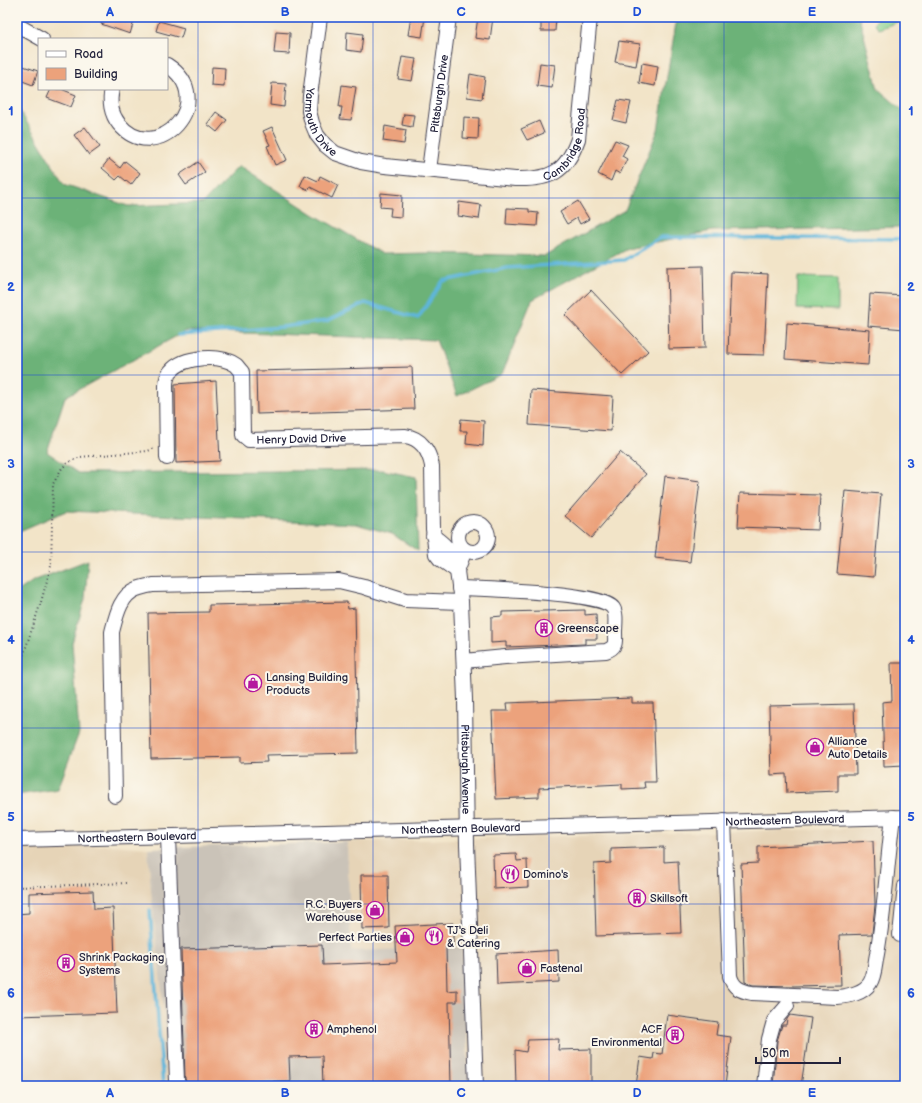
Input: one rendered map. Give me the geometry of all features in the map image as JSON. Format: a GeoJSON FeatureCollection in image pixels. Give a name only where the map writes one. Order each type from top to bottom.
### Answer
{"type":"FeatureCollection","features":[{"type":"Feature","properties":{"kind":"street","name":"Yarmouth Drive"},"geometry":{"type":"LineString","coordinates":[[320,17],[309,111],[317,135],[325,145],[335,153],[346,158],[385,166],[428,170]]}},
{"type":"Feature","properties":{"kind":"street","name":"Pittsburgh Drive"},"geometry":{"type":"LineString","coordinates":[[428,170],[449,17]]}},
{"type":"Feature","properties":{"kind":"street","name":"Cambridge Road"},"geometry":{"type":"LineString","coordinates":[[428,170],[507,179],[532,180],[546,177],[557,171],[567,162],[574,151],[578,139],[590,17]]}},
{"type":"Feature","properties":{"kind":"street"},"geometry":{"type":"LineString","coordinates":[[17,25],[40,38]]}},
{"type":"Feature","properties":{"kind":"street"},"geometry":{"type":"LineString","coordinates":[[112,90],[110,98],[112,110],[117,122],[131,134],[143,138],[155,138],[167,134],[177,126],[184,116],[188,103],[185,84],[178,73],[168,66]]}},
{"type":"Feature","properties":{"kind":"street","name":"Henry David Drive"},"geometry":{"type":"LineString","coordinates":[[167,451],[167,377],[171,371],[184,363],[202,358],[217,358],[230,362],[237,366],[242,372],[243,435],[249,440],[412,437],[420,442],[426,449],[432,466],[433,536],[436,554],[440,559],[457,571]]}},
{"type":"Feature","properties":{"kind":"street","name":"Pittsburgh Avenue"},"geometry":{"type":"LineString","coordinates":[[465,550],[457,571],[461,602],[464,661],[470,954],[476,1086]]}},
{"type":"Feature","properties":{"kind":"street"},"geometry":{"type":"LineString","coordinates":[[115,796],[112,632],[117,611],[126,597],[136,589],[153,585],[339,581],[364,587],[404,600],[461,602]]}},
{"type":"Feature","properties":{"kind":"street"},"geometry":{"type":"LineString","coordinates":[[459,588],[526,591],[591,598],[607,603],[613,608],[615,615],[615,644],[612,649],[606,651],[464,661]]}},
{"type":"Feature","properties":{"kind":"street"},"geometry":{"type":"LineString","coordinates":[[724,821],[731,982],[741,991],[752,993],[837,997],[849,996],[862,991],[870,984],[880,938],[899,817]]}},
{"type":"Feature","properties":{"kind":"street","name":"Northeastern Boulevard"},"geometry":{"type":"LineString","coordinates":[[17,840],[899,817]]}},
{"type":"Feature","properties":{"kind":"street"},"geometry":{"type":"LineString","coordinates":[[168,836],[177,1081],[179,1086]]}},
{"type":"Feature","properties":{"kind":"street"},"geometry":{"type":"LineString","coordinates":[[905,886],[900,935],[905,936]]}},
{"type":"Feature","properties":{"kind":"street"},"geometry":{"type":"LineString","coordinates":[[764,1086],[769,1039],[774,1022],[787,1006]]}},
{"type":"Feature","properties":{"kind":"path"},"geometry":{"type":"LineString","coordinates":[[17,674],[51,566],[54,484],[62,468],[69,462],[80,458],[148,451],[167,451]]}},
{"type":"Feature","properties":{"kind":"path"},"geometry":{"type":"LineString","coordinates":[[17,785],[20,812]]}},
{"type":"Feature","properties":{"kind":"path"},"geometry":{"type":"LineString","coordinates":[[17,887],[128,884]]}},
{"type":"Feature","properties":{"kind":"shaded area"},"geometry":{"type":"Polygon","coordinates":[[[905,827],[905,1086],[469,1086],[462,948],[351,951],[347,842],[905,827]]]}},
{"type":"Feature","properties":{"kind":"shaded area","name":"Amphenol"},"geometry":{"type":"Polygon","coordinates":[[[347,842],[351,951],[462,947],[469,1086],[172,1086],[151,891],[148,848],[347,842]]]}},
{"type":"Feature","properties":{"kind":"shaded area"},"geometry":{"type":"Polygon","coordinates":[[[113,845],[148,848],[151,891],[172,1086],[17,1086],[17,848],[113,845]]]}},
{"type":"Feature","properties":{"kind":"green space"},"geometry":{"type":"Polygon","coordinates":[[[677,17],[859,17],[878,89],[905,112],[905,227],[712,231],[627,248],[532,300],[502,374],[457,396],[436,340],[186,331],[65,397],[47,452],[78,473],[382,470],[416,477],[418,551],[392,534],[356,524],[66,511],[17,532],[17,106],[64,184],[128,206],[203,203],[239,166],[313,214],[382,254],[428,253],[545,256],[625,210],[658,130],[677,17]]]}},
{"type":"Feature","properties":{"kind":"green space"},"geometry":{"type":"Polygon","coordinates":[[[878,17],[900,17],[897,22],[879,29],[874,24],[878,17]]]}},
{"type":"Feature","properties":{"kind":"green space"},"geometry":{"type":"Polygon","coordinates":[[[798,277],[838,278],[838,310],[797,309],[798,277]]]}},
{"type":"Feature","properties":{"kind":"green space"},"geometry":{"type":"Polygon","coordinates":[[[88,560],[85,599],[72,643],[79,733],[58,789],[17,795],[17,592],[33,581],[88,560]]]}},
{"type":"Feature","properties":{"kind":"building"},"geometry":{"type":"Polygon","coordinates":[[[103,17],[123,17],[134,21],[130,34],[101,24],[103,17]]]}},
{"type":"Feature","properties":{"kind":"building"},"geometry":{"type":"Polygon","coordinates":[[[411,17],[425,17],[422,37],[408,35],[411,17]]]}},
{"type":"Feature","properties":{"kind":"building"},"geometry":{"type":"Polygon","coordinates":[[[478,17],[493,17],[490,40],[475,38],[478,17]]]}},
{"type":"Feature","properties":{"kind":"building"},"geometry":{"type":"Polygon","coordinates":[[[541,17],[556,17],[555,31],[541,31],[541,17]]]}},
{"type":"Feature","properties":{"kind":"building"},"geometry":{"type":"Polygon","coordinates":[[[159,21],[184,28],[181,38],[156,31],[159,21]]]}},
{"type":"Feature","properties":{"kind":"building"},"geometry":{"type":"Polygon","coordinates":[[[276,32],[290,33],[289,54],[274,53],[276,32]]]}},
{"type":"Feature","properties":{"kind":"building"},"geometry":{"type":"Polygon","coordinates":[[[347,32],[363,34],[361,52],[346,50],[347,32]]]}},
{"type":"Feature","properties":{"kind":"building"},"geometry":{"type":"Polygon","coordinates":[[[619,41],[640,44],[636,66],[615,62],[619,41]]]}},
{"type":"Feature","properties":{"kind":"building"},"geometry":{"type":"Polygon","coordinates":[[[402,57],[416,59],[412,81],[398,79],[402,57]]]}},
{"type":"Feature","properties":{"kind":"building"},"geometry":{"type":"Polygon","coordinates":[[[540,63],[555,65],[552,88],[537,86],[540,63]]]}},
{"type":"Feature","properties":{"kind":"building"},"geometry":{"type":"Polygon","coordinates":[[[642,63],[658,66],[655,86],[639,83],[642,63]]]}},
{"type":"Feature","properties":{"kind":"building"},"geometry":{"type":"Polygon","coordinates":[[[17,64],[38,71],[33,85],[17,79],[17,64]]]}},
{"type":"Feature","properties":{"kind":"building"},"geometry":{"type":"Polygon","coordinates":[[[212,67],[225,68],[224,86],[211,85],[212,67]]]}},
{"type":"Feature","properties":{"kind":"building"},"geometry":{"type":"Polygon","coordinates":[[[470,74],[485,77],[482,99],[467,97],[470,74]]]}},
{"type":"Feature","properties":{"kind":"building"},"geometry":{"type":"Polygon","coordinates":[[[272,83],[286,84],[284,107],[270,105],[272,83]]]}},
{"type":"Feature","properties":{"kind":"building"},"geometry":{"type":"Polygon","coordinates":[[[342,85],[356,87],[351,120],[340,119],[342,107],[339,107],[342,85]]]}},
{"type":"Feature","properties":{"kind":"building"},"geometry":{"type":"Polygon","coordinates":[[[51,90],[64,90],[76,95],[71,107],[47,98],[51,90]]]}},
{"type":"Feature","properties":{"kind":"building"},"geometry":{"type":"Polygon","coordinates":[[[618,100],[631,102],[626,123],[613,120],[618,100]]]}},
{"type":"Feature","properties":{"kind":"building"},"geometry":{"type":"Polygon","coordinates":[[[216,112],[227,120],[217,132],[207,124],[216,112]]]}},
{"type":"Feature","properties":{"kind":"building"},"geometry":{"type":"Polygon","coordinates":[[[404,114],[414,115],[412,127],[402,125],[404,114]]]}},
{"type":"Feature","properties":{"kind":"building"},"geometry":{"type":"Polygon","coordinates":[[[464,117],[479,118],[478,139],[463,138],[464,117]]]}},
{"type":"Feature","properties":{"kind":"building"},"geometry":{"type":"Polygon","coordinates":[[[539,121],[544,133],[527,140],[521,129],[539,121]]]}},
{"type":"Feature","properties":{"kind":"building"},"geometry":{"type":"Polygon","coordinates":[[[385,126],[406,130],[404,144],[383,141],[385,126]]]}},
{"type":"Feature","properties":{"kind":"building"},"geometry":{"type":"Polygon","coordinates":[[[85,127],[100,147],[89,155],[74,135],[85,127]]]}},
{"type":"Feature","properties":{"kind":"building"},"geometry":{"type":"Polygon","coordinates":[[[272,127],[287,160],[275,165],[267,146],[270,145],[263,131],[272,127]]]}},
{"type":"Feature","properties":{"kind":"building"},"geometry":{"type":"Polygon","coordinates":[[[615,140],[628,145],[622,156],[627,159],[620,174],[615,171],[611,181],[598,174],[615,140]]]}},
{"type":"Feature","properties":{"kind":"building"},"geometry":{"type":"Polygon","coordinates":[[[109,159],[120,168],[125,161],[140,173],[131,185],[120,176],[116,180],[102,168],[109,159]]]}},
{"type":"Feature","properties":{"kind":"building"},"geometry":{"type":"Polygon","coordinates":[[[198,162],[205,172],[186,185],[179,175],[198,162]]]}},
{"type":"Feature","properties":{"kind":"building"},"geometry":{"type":"Polygon","coordinates":[[[305,175],[318,181],[320,176],[338,185],[332,198],[310,187],[309,190],[300,186],[305,175]]]}},
{"type":"Feature","properties":{"kind":"building"},"geometry":{"type":"Polygon","coordinates":[[[381,193],[402,195],[401,217],[390,216],[391,208],[380,207],[381,193]]]}},
{"type":"Feature","properties":{"kind":"building"},"geometry":{"type":"Polygon","coordinates":[[[578,201],[589,219],[580,224],[577,218],[567,224],[560,212],[578,201]]]}},
{"type":"Feature","properties":{"kind":"building"},"geometry":{"type":"Polygon","coordinates":[[[459,202],[481,205],[479,219],[458,216],[459,202]]]}},
{"type":"Feature","properties":{"kind":"building"},"geometry":{"type":"Polygon","coordinates":[[[507,208],[529,209],[529,212],[538,213],[537,226],[506,224],[507,208]]]}},
{"type":"Feature","properties":{"kind":"building"},"geometry":{"type":"Polygon","coordinates":[[[703,266],[705,348],[669,349],[667,267],[703,266]]]}},
{"type":"Feature","properties":{"kind":"building"},"geometry":{"type":"Polygon","coordinates":[[[731,272],[768,274],[764,355],[728,354],[731,272]]]}},
{"type":"Feature","properties":{"kind":"building"},"geometry":{"type":"Polygon","coordinates":[[[591,290],[648,351],[622,375],[565,315],[591,290]]]}},
{"type":"Feature","properties":{"kind":"building"},"geometry":{"type":"Polygon","coordinates":[[[870,294],[905,296],[905,329],[868,326],[870,294]]]}},
{"type":"Feature","properties":{"kind":"building"},"geometry":{"type":"Polygon","coordinates":[[[787,323],[870,330],[868,365],[785,359],[787,323]]]}},
{"type":"Feature","properties":{"kind":"building"},"geometry":{"type":"Polygon","coordinates":[[[412,367],[414,409],[257,414],[256,371],[412,367]]]}},
{"type":"Feature","properties":{"kind":"building"},"geometry":{"type":"Polygon","coordinates":[[[216,381],[220,461],[176,463],[175,384],[216,381]]]}},
{"type":"Feature","properties":{"kind":"building"},"geometry":{"type":"Polygon","coordinates":[[[531,390],[613,396],[611,431],[529,425],[531,390]]]}},
{"type":"Feature","properties":{"kind":"building"},"geometry":{"type":"Polygon","coordinates":[[[461,419],[484,421],[483,446],[466,444],[467,431],[460,431],[461,419]]]}},
{"type":"Feature","properties":{"kind":"building"},"geometry":{"type":"Polygon","coordinates":[[[620,452],[646,474],[591,538],[565,516],[620,452]]]}},
{"type":"Feature","properties":{"kind":"building"},"geometry":{"type":"Polygon","coordinates":[[[665,476],[700,481],[690,562],[655,558],[665,476]]]}},
{"type":"Feature","properties":{"kind":"building"},"geometry":{"type":"Polygon","coordinates":[[[845,491],[881,494],[874,577],[837,574],[845,491]]]}},
{"type":"Feature","properties":{"kind":"building"},"geometry":{"type":"Polygon","coordinates":[[[740,493],[820,495],[818,530],[738,527],[740,493]]]}},
{"type":"Feature","properties":{"kind":"building","name":"Lansing Building Products"},"geometry":{"type":"Polygon","coordinates":[[[347,602],[348,609],[355,608],[358,753],[266,755],[267,762],[240,763],[240,757],[151,759],[148,613],[209,612],[209,605],[347,602]]]}},
{"type":"Feature","properties":{"kind":"building","name":"Greenscape"},"geometry":{"type":"Polygon","coordinates":[[[585,610],[585,615],[596,614],[597,639],[585,639],[585,644],[506,647],[506,642],[491,643],[491,617],[502,616],[502,612],[585,610]]]}},
{"type":"Feature","properties":{"kind":"building"},"geometry":{"type":"Polygon","coordinates":[[[891,663],[905,663],[905,765],[884,766],[882,702],[892,701],[891,663]]]}},
{"type":"Feature","properties":{"kind":"building"},"geometry":{"type":"Polygon","coordinates":[[[632,698],[632,703],[653,703],[656,782],[644,782],[645,788],[622,789],[622,784],[539,788],[539,797],[496,799],[492,711],[508,711],[507,703],[632,698]]]}},
{"type":"Feature","properties":{"kind":"building"},"geometry":{"type":"Polygon","coordinates":[[[854,704],[856,774],[838,774],[838,791],[787,793],[786,774],[771,775],[769,706],[854,704]]]}},
{"type":"Feature","properties":{"kind":"building"},"geometry":{"type":"Polygon","coordinates":[[[873,841],[875,905],[872,934],[839,935],[841,985],[753,985],[745,982],[741,864],[758,863],[758,847],[873,841]]]}},
{"type":"Feature","properties":{"kind":"building","name":"Skillsoft"},"geometry":{"type":"Polygon","coordinates":[[[664,847],[664,862],[678,861],[681,933],[596,936],[594,864],[611,863],[611,849],[664,847]]]}},
{"type":"Feature","properties":{"kind":"building","name":"Domino's"},"geometry":{"type":"Polygon","coordinates":[[[516,854],[517,861],[527,860],[528,887],[494,889],[493,855],[516,854]]]}},
{"type":"Feature","properties":{"kind":"building","name":"R.C. Buyers Warehouse"},"geometry":{"type":"Polygon","coordinates":[[[361,875],[388,875],[389,928],[362,929],[361,875]]]}},
{"type":"Feature","properties":{"kind":"building","name":"Shrink Packaging Systems"},"geometry":{"type":"Polygon","coordinates":[[[93,891],[94,909],[113,908],[117,1013],[17,1016],[17,914],[29,913],[29,893],[93,891]]]}},
{"type":"Feature","properties":{"kind":"building","name":"Amphenol"},"geometry":{"type":"Polygon","coordinates":[[[453,923],[453,946],[446,946],[447,991],[457,990],[457,1002],[449,1002],[451,1086],[323,1086],[322,1056],[289,1057],[290,1081],[187,1084],[185,1079],[181,949],[322,945],[323,965],[397,962],[395,926],[453,923]]]}},
{"type":"Feature","properties":{"kind":"building","name":"Fastenal"},"geometry":{"type":"Polygon","coordinates":[[[558,950],[559,982],[497,985],[496,954],[558,950]]]}},
{"type":"Feature","properties":{"kind":"building"},"geometry":{"type":"Polygon","coordinates":[[[667,1015],[718,1022],[716,1035],[731,1037],[725,1086],[636,1086],[640,1057],[653,1059],[654,1053],[662,1054],[667,1015]]]}},
{"type":"Feature","properties":{"kind":"building"},"geometry":{"type":"Polygon","coordinates":[[[790,1015],[811,1018],[801,1086],[773,1086],[777,1041],[782,1025],[786,1025],[787,1019],[790,1015]]]}},
{"type":"Feature","properties":{"kind":"building"},"geometry":{"type":"Polygon","coordinates":[[[559,1039],[558,1050],[591,1049],[591,1086],[516,1086],[515,1050],[526,1052],[528,1040],[559,1039]]]}},
{"type":"Feature","properties":{"kind":"waterway"},"geometry":{"type":"LineString","coordinates":[[178,335],[282,327],[327,321],[365,303],[418,318],[443,281],[507,268],[624,260],[661,237],[905,239]]}},
{"type":"Feature","properties":{"kind":"waterway"},"geometry":{"type":"LineString","coordinates":[[150,910],[163,1086]]}},
{"type":"Feature","properties":{"kind":"place","name":"Greenscape"},"geometry":{"type":"Point","coordinates":[544,628]}},
{"type":"Feature","properties":{"kind":"place","name":"Lansing Building Products"},"geometry":{"type":"Point","coordinates":[253,683]}},
{"type":"Feature","properties":{"kind":"place","name":"Alliance Auto Details"},"geometry":{"type":"Point","coordinates":[815,747]}},
{"type":"Feature","properties":{"kind":"place","name":"Domino's"},"geometry":{"type":"Point","coordinates":[510,874]}},
{"type":"Feature","properties":{"kind":"place","name":"Skillsoft"},"geometry":{"type":"Point","coordinates":[637,898]}},
{"type":"Feature","properties":{"kind":"place","name":"R.C. Buyers Warehouse"},"geometry":{"type":"Point","coordinates":[375,910]}},
{"type":"Feature","properties":{"kind":"place","name":"TJ's Deli & Catering"},"geometry":{"type":"Point","coordinates":[434,936]}},
{"type":"Feature","properties":{"kind":"place","name":"Perfect Parties"},"geometry":{"type":"Point","coordinates":[405,937]}},
{"type":"Feature","properties":{"kind":"place","name":"Shrink Packaging Systems"},"geometry":{"type":"Point","coordinates":[66,963]}},
{"type":"Feature","properties":{"kind":"place","name":"Fastenal"},"geometry":{"type":"Point","coordinates":[527,968]}},
{"type":"Feature","properties":{"kind":"place","name":"Amphenol"},"geometry":{"type":"Point","coordinates":[314,1029]}},
{"type":"Feature","properties":{"kind":"place","name":"ACF Environmental"},"geometry":{"type":"Point","coordinates":[675,1035]}}]}
